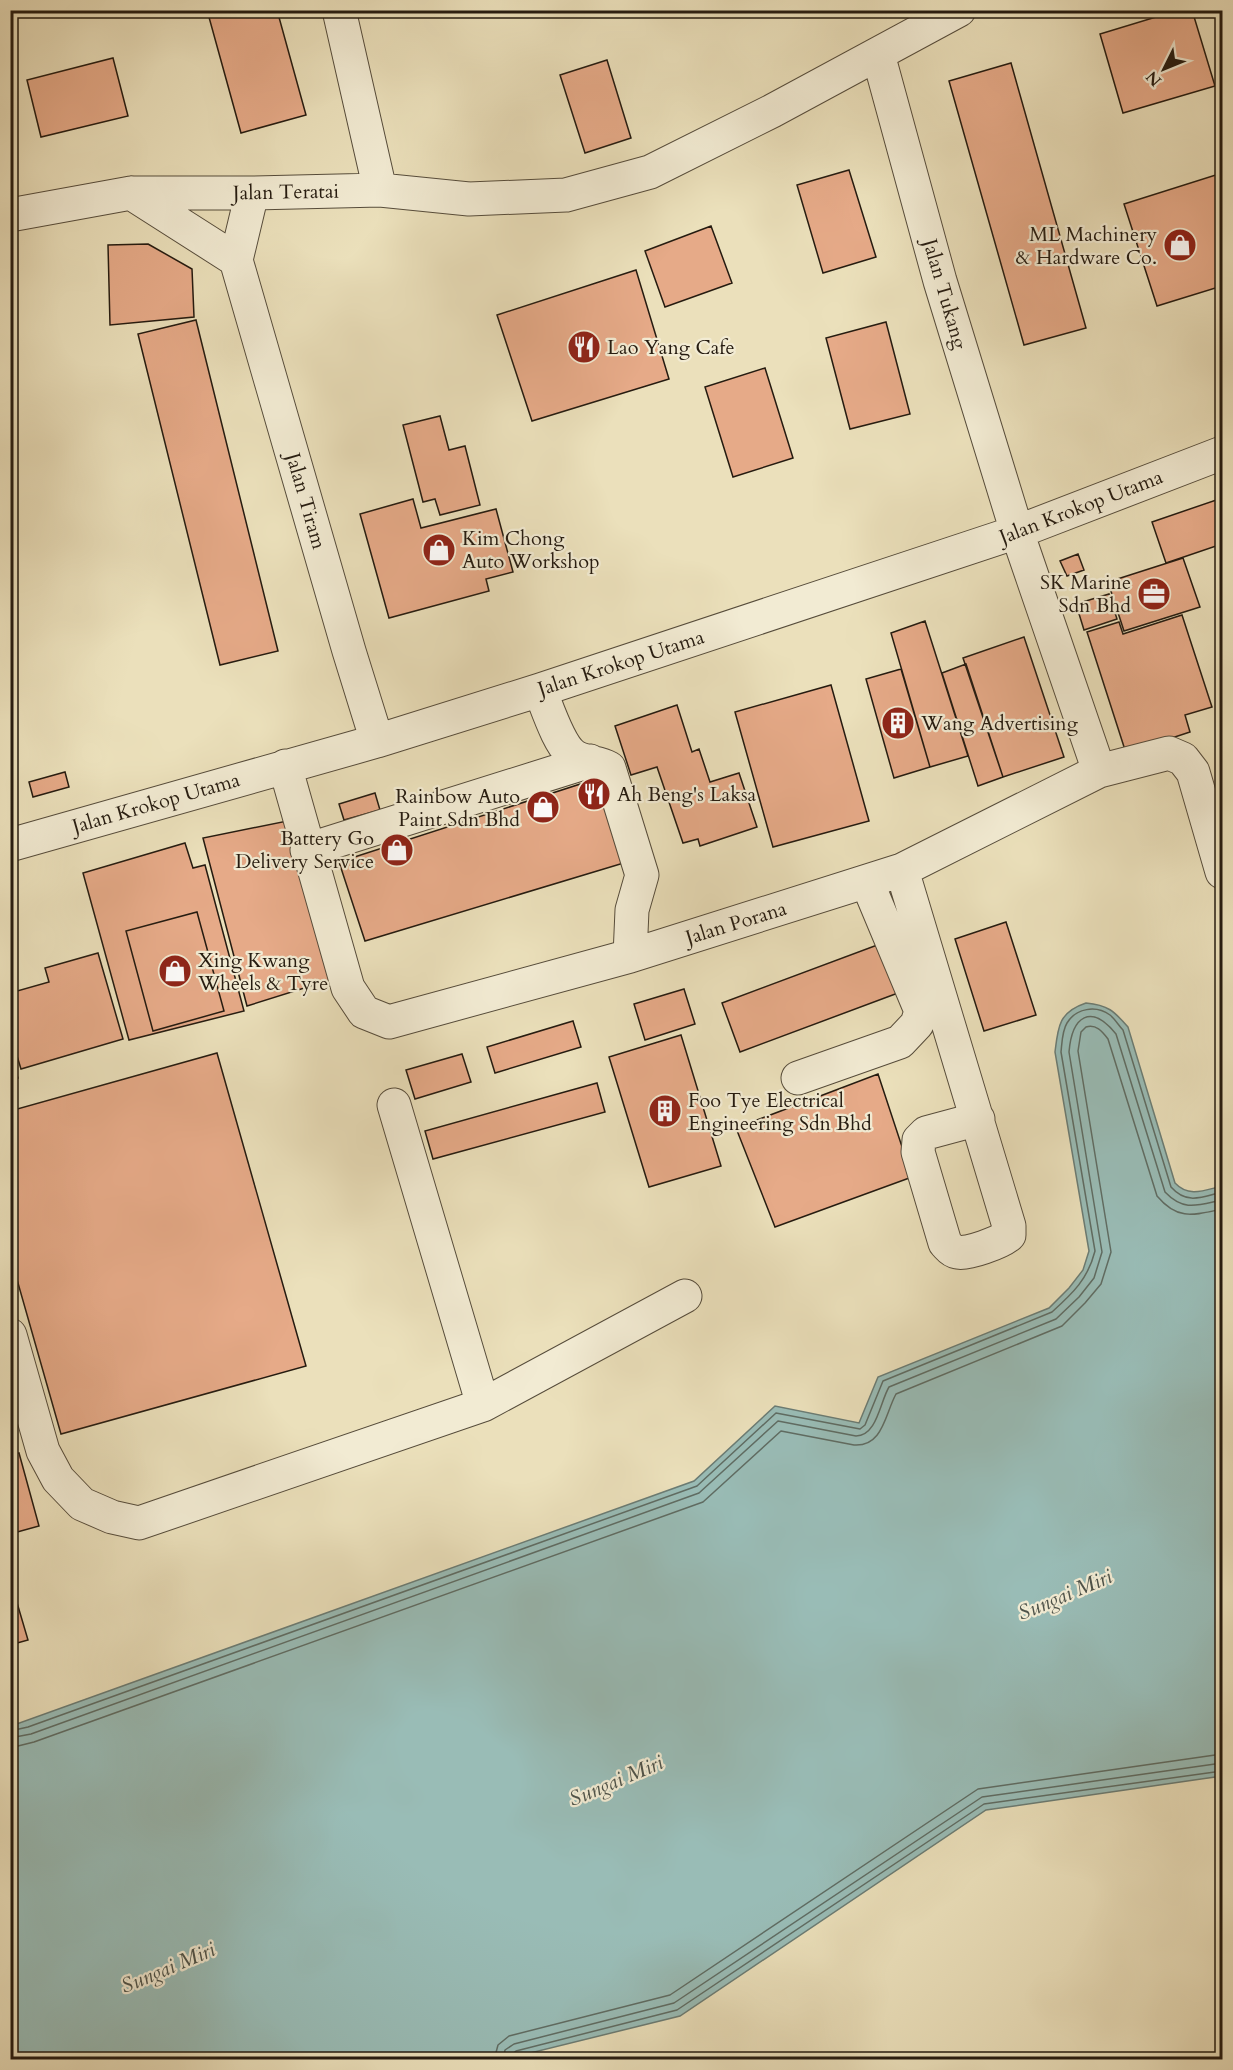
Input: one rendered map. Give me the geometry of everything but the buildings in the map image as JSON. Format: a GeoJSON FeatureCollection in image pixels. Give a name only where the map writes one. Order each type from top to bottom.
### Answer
{"type":"FeatureCollection","features":[{"type":"Feature","properties":{"kind":"street"},"geometry":{"type":"LineString","coordinates":[[339,10],[380,190]]}},
{"type":"Feature","properties":{"kind":"street","name":"Jalan Teratai"},"geometry":{"type":"LineString","coordinates":[[10,215],[131,193],[380,190],[469,199],[566,195],[650,171],[771,111],[878,54],[944,15]]}},
{"type":"Feature","properties":{"kind":"street","name":"Jalan Tukang"},"geometry":{"type":"LineString","coordinates":[[878,54],[940,281],[1017,532]]}},
{"type":"Feature","properties":{"kind":"street"},"geometry":{"type":"LineString","coordinates":[[131,193],[236,260],[252,193]]}},
{"type":"Feature","properties":{"kind":"street","name":"Jalan Tiram"},"geometry":{"type":"LineString","coordinates":[[236,260],[377,741]]}},
{"type":"Feature","properties":{"kind":"street","name":"Jalan Krokop Utama"},"geometry":{"type":"LineString","coordinates":[[10,845],[377,741],[540,690],[1017,532],[1222,453]]}},
{"type":"Feature","properties":{"kind":"street"},"geometry":{"type":"LineString","coordinates":[[1017,532],[1099,771]]}},
{"type":"Feature","properties":{"kind":"street"},"geometry":{"type":"LineString","coordinates":[[540,690],[567,750],[576,757],[601,763],[609,768],[642,875],[632,910],[630,956]]}},
{"type":"Feature","properties":{"kind":"street","name":"Jalan Porana"},"geometry":{"type":"LineString","coordinates":[[285,766],[348,988],[364,1012],[390,1022],[630,956],[902,870],[1099,771],[1169,753],[1183,759],[1193,772],[1222,872]]}},
{"type":"Feature","properties":{"kind":"street"},"geometry":{"type":"LineString","coordinates":[[307,850],[590,761]]}},
{"type":"Feature","properties":{"kind":"street"},"geometry":{"type":"LineString","coordinates":[[902,870],[978,1119]]}},
{"type":"Feature","properties":{"kind":"street"},"geometry":{"type":"LineString","coordinates":[[798,1078],[900,1042],[918,1024],[921,1011],[867,882]]}},
{"type":"Feature","properties":{"kind":"street"},"geometry":{"type":"LineString","coordinates":[[394,1105],[483,1405]]}},
{"type":"Feature","properties":{"kind":"street"},"geometry":{"type":"LineString","coordinates":[[10,1335],[43,1451],[58,1479],[82,1504],[112,1517],[139,1523],[483,1405],[685,1296]]}},
{"type":"Feature","properties":{"kind":"water","name":"Sungai Miri"},"geometry":{"type":"Polygon","coordinates":[[[1086,1003],[1100,1005],[1110,1010],[1128,1027],[1175,1183],[1180,1188],[1192,1192],[1222,1186],[1222,1776],[986,1810],[680,2016],[506,2059],[11,2059],[11,1726],[694,1481],[775,1406],[859,1423],[878,1377],[1049,1308],[1083,1270],[1089,1251],[1055,1052],[1059,1027],[1065,1016],[1086,1003]]]}},
{"type":"Feature","properties":{"kind":"place","name":"ML Machinery & Hardware Co."},"geometry":{"type":"Point","coordinates":[1180,245]}},
{"type":"Feature","properties":{"kind":"place","name":"Lao Yang Cafe"},"geometry":{"type":"Point","coordinates":[584,347]}},
{"type":"Feature","properties":{"kind":"place","name":"Kim Chong Auto Workshop"},"geometry":{"type":"Point","coordinates":[439,550]}},
{"type":"Feature","properties":{"kind":"place","name":"SK Marine Sdn Bhd"},"geometry":{"type":"Point","coordinates":[1154,594]}},
{"type":"Feature","properties":{"kind":"place","name":"Wang Advertising"},"geometry":{"type":"Point","coordinates":[898,723]}},
{"type":"Feature","properties":{"kind":"place","name":"Ah Beng's Laksa"},"geometry":{"type":"Point","coordinates":[594,794]}},
{"type":"Feature","properties":{"kind":"place","name":"Rainbow Auto Paint Sdn Bhd"},"geometry":{"type":"Point","coordinates":[543,807]}},
{"type":"Feature","properties":{"kind":"place","name":"Battery Go Delivery Service"},"geometry":{"type":"Point","coordinates":[397,850]}},
{"type":"Feature","properties":{"kind":"place","name":"Xing Kwang Wheels & Tyre"},"geometry":{"type":"Point","coordinates":[175,971]}},
{"type":"Feature","properties":{"kind":"place","name":"Foo Tye Electrical Engineering Sdn Bhd"},"geometry":{"type":"Point","coordinates":[665,1111]}}]}
